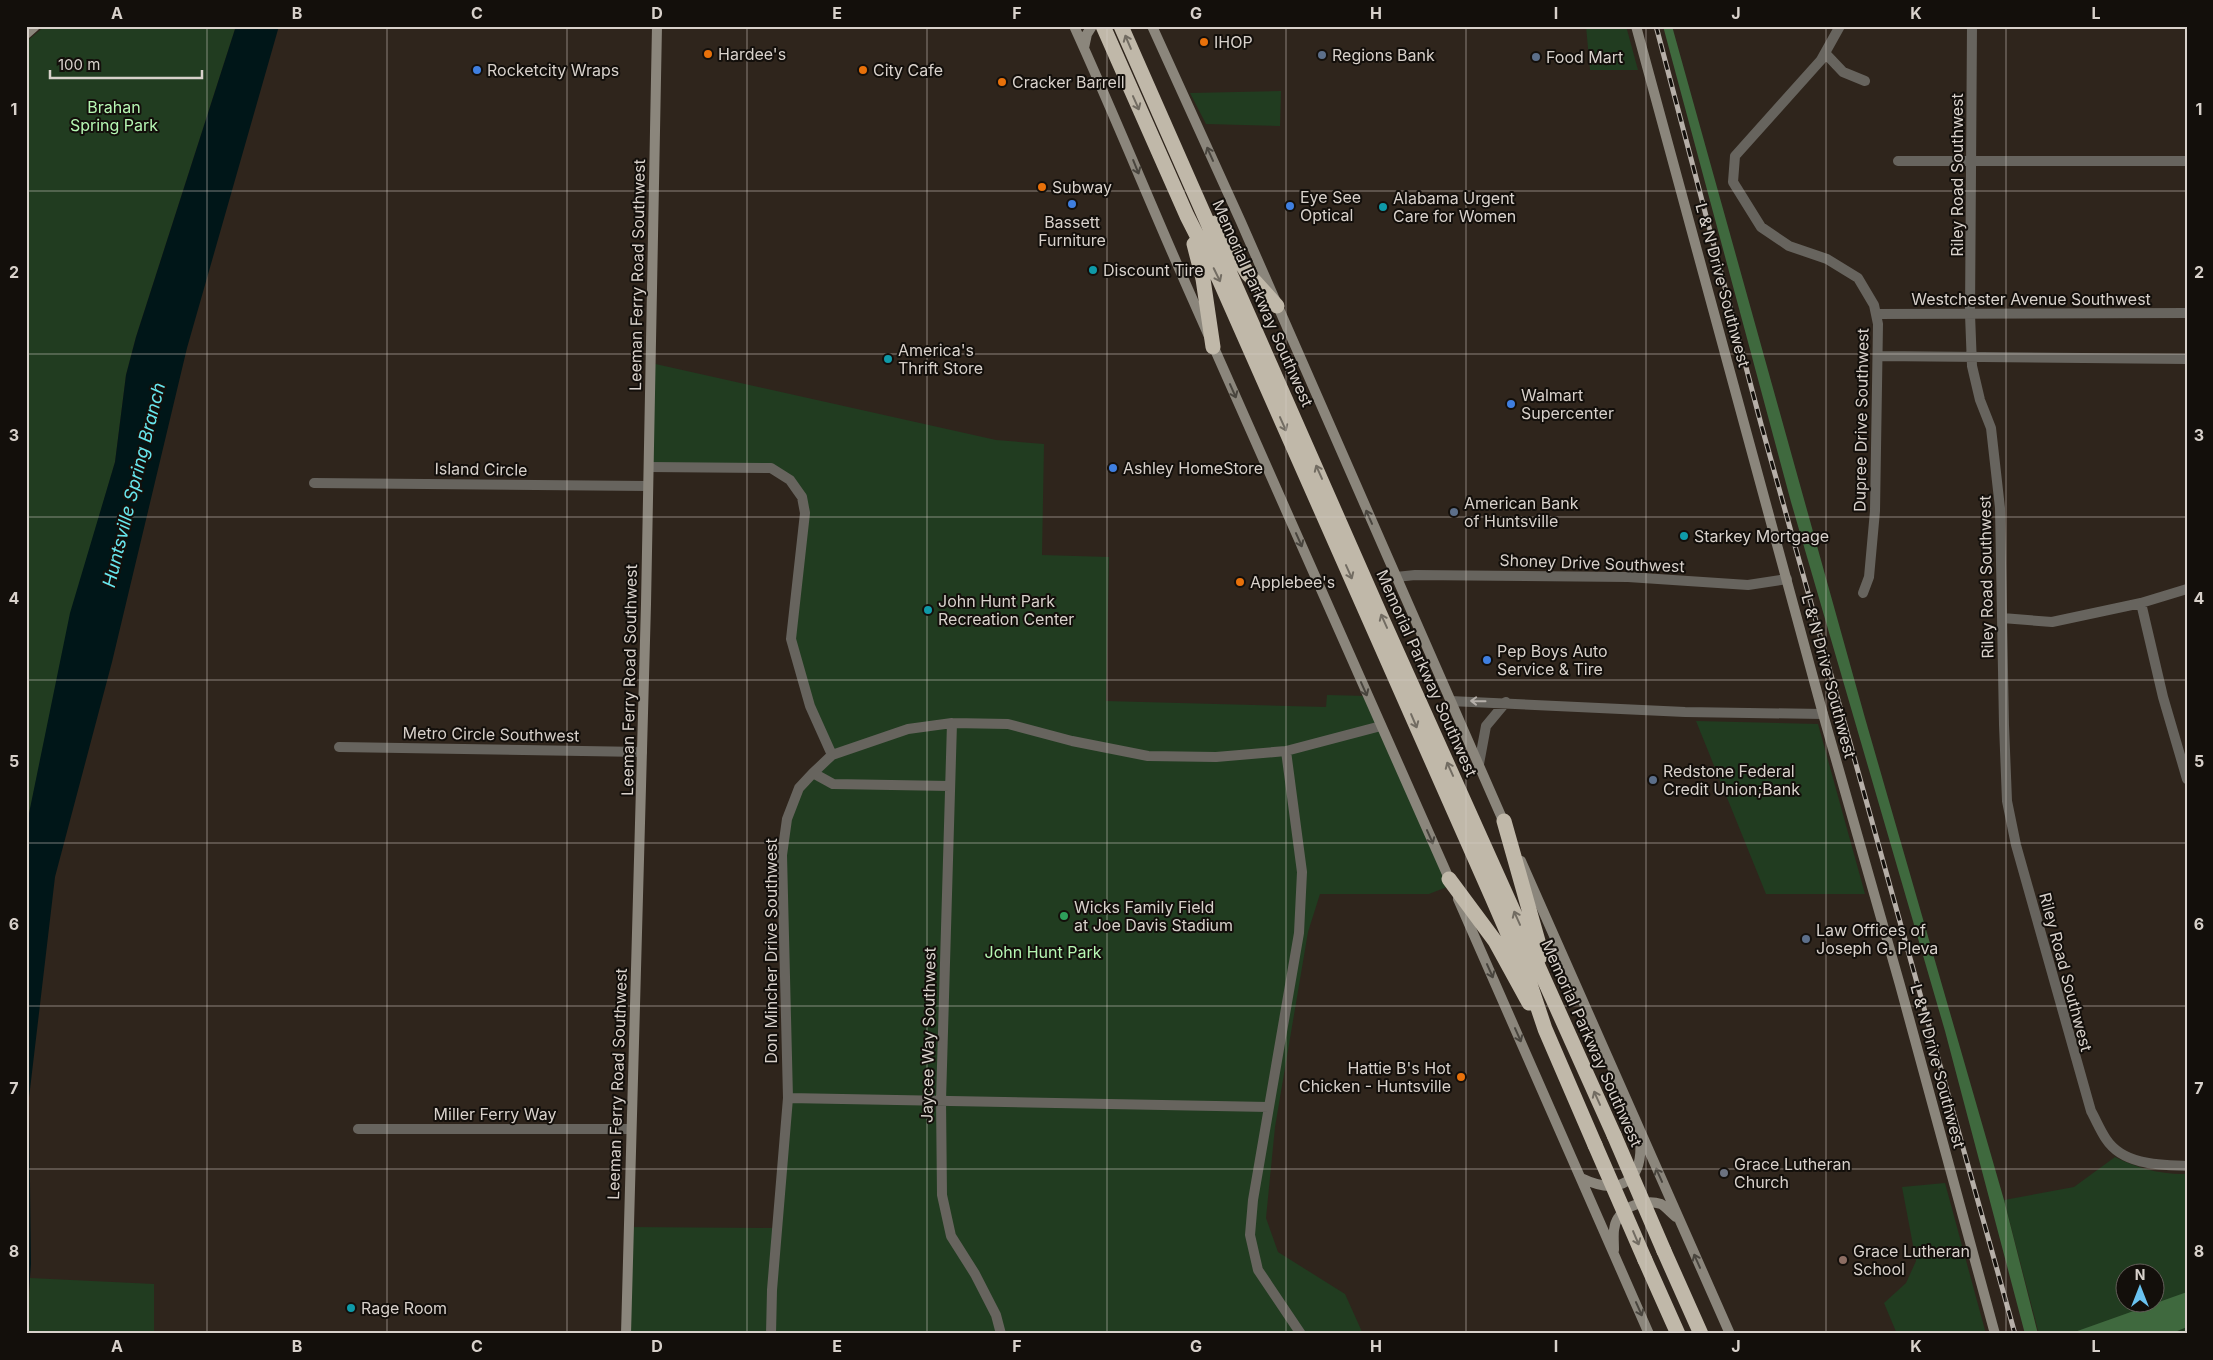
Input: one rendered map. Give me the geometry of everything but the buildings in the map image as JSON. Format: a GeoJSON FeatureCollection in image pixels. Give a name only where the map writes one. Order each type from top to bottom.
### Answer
{"type":"FeatureCollection","features":[{"type":"Feature","properties":{"kind":"highway","name":"Memorial Parkway Southwest"},"geometry":{"type":"LineString","coordinates":[[1103,26],[1187,216],[1223,288],[1492,897],[1531,987],[1544,1029],[1678,1334]]}},
{"type":"Feature","properties":{"kind":"highway","name":"Memorial Parkway Southwest"},"geometry":{"type":"LineString","coordinates":[[1122,26],[1189,183],[1701,1334]]}},
{"type":"Feature","properties":{"kind":"highway"},"geometry":{"type":"LineString","coordinates":[[1189,183],[1248,274],[1277,306]]}},
{"type":"Feature","properties":{"kind":"highway"},"geometry":{"type":"LineString","coordinates":[[1187,216],[1203,279],[1213,347]]}},
{"type":"Feature","properties":{"kind":"highway"},"geometry":{"type":"LineString","coordinates":[[1504,821],[1538,941],[1544,978]]}},
{"type":"Feature","properties":{"kind":"highway"},"geometry":{"type":"LineString","coordinates":[[1449,879],[1495,940],[1515,980],[1544,1029]]}},
{"type":"Feature","properties":{"kind":"main road"},"geometry":{"type":"LineString","coordinates":[[26,34],[35,26]]}},
{"type":"Feature","properties":{"kind":"main road","name":"Leeman Ferry Road Southwest"},"geometry":{"type":"LineString","coordinates":[[626,1334],[649,467],[657,26]]}},
{"type":"Feature","properties":{"kind":"main road"},"geometry":{"type":"LineString","coordinates":[[1074,26],[1121,130],[1154,212],[1213,347],[1650,1334]]}},
{"type":"Feature","properties":{"kind":"main road"},"geometry":{"type":"LineString","coordinates":[[1084,48],[1087,34],[1092,26]]}},
{"type":"Feature","properties":{"kind":"main road","name":"L & N Drive Southwest"},"geometry":{"type":"LineString","coordinates":[[1636,26],[1788,579],[1823,714],[1900,985],[1995,1334]]}},
{"type":"Feature","properties":{"kind":"main road"},"geometry":{"type":"LineString","coordinates":[[1151,27],[1277,306],[1730,1334]]}},
{"type":"Feature","properties":{"kind":"main road"},"geometry":{"type":"LineString","coordinates":[[1581,1178],[1604,1187],[1618,1185],[1629,1179],[1637,1171],[1641,1160],[1640,1131]]}},
{"type":"Feature","properties":{"kind":"main road"},"geometry":{"type":"LineString","coordinates":[[1614,1253],[1614,1228],[1618,1217],[1629,1208],[1652,1202],[1663,1205],[1679,1219]]}},
{"type":"Feature","properties":{"kind":"street","name":"Dupree Drive Southwest"},"geometry":{"type":"LineString","coordinates":[[1840,26],[1821,60],[1735,156],[1733,182],[1761,227],[1789,246],[1827,259],[1858,278],[1874,305],[1878,324],[1875,511],[1869,577],[1863,593]]}},
{"type":"Feature","properties":{"kind":"street","name":"Riley Road Southwest"},"geometry":{"type":"LineString","coordinates":[[1972,26],[1971,357],[1980,400],[1991,428],[2000,508],[2007,801],[2016,845],[2056,993],[2074,1058],[2095,1119],[2107,1140],[2124,1156],[2156,1165],[2187,1166]]}},
{"type":"Feature","properties":{"kind":"street"},"geometry":{"type":"LineString","coordinates":[[1825,53],[1843,72],[1865,81]]}},
{"type":"Feature","properties":{"kind":"street"},"geometry":{"type":"LineString","coordinates":[[1898,161],[2187,161]]}},
{"type":"Feature","properties":{"kind":"street","name":"Westchester Avenue Southwest"},"geometry":{"type":"LineString","coordinates":[[1876,314],[2187,314]]}},
{"type":"Feature","properties":{"kind":"street"},"geometry":{"type":"LineString","coordinates":[[1878,356],[2187,359]]}},
{"type":"Feature","properties":{"kind":"street"},"geometry":{"type":"LineString","coordinates":[[649,467],[770,468],[790,480],[802,496],[805,513],[791,639],[810,706],[832,755]]}},
{"type":"Feature","properties":{"kind":"street","name":"Island Circle"},"geometry":{"type":"LineString","coordinates":[[314,483],[648,486]]}},
{"type":"Feature","properties":{"kind":"street","name":"Shoney Drive Southwest"},"geometry":{"type":"LineString","coordinates":[[1396,577],[1415,575],[1628,577],[1748,585],[1788,579]]}},
{"type":"Feature","properties":{"kind":"street"},"geometry":{"type":"LineString","coordinates":[[2002,618],[2052,622],[2141,603],[2187,589]]}},
{"type":"Feature","properties":{"kind":"street"},"geometry":{"type":"LineString","coordinates":[[2141,603],[2163,697],[2182,747],[2187,779]]}},
{"type":"Feature","properties":{"kind":"street"},"geometry":{"type":"LineString","coordinates":[[1450,701],[1506,702],[1685,712],[1823,714]]}},
{"type":"Feature","properties":{"kind":"street"},"geometry":{"type":"LineString","coordinates":[[1479,764],[1486,726],[1506,702]]}},
{"type":"Feature","properties":{"kind":"street","name":"Don Mincher Drive Southwest"},"geometry":{"type":"LineString","coordinates":[[771,1334],[772,1290],[788,1098],[782,855],[787,819],[799,788],[812,773],[832,755],[908,729],[952,723],[1008,724],[1072,741],[1148,756],[1216,757],[1286,751],[1382,726]]}},
{"type":"Feature","properties":{"kind":"street","name":"Jaycee Way Southwest"},"geometry":{"type":"LineString","coordinates":[[952,723],[941,1100],[942,1195],[951,1236],[980,1282],[996,1314],[1000,1334]]}},
{"type":"Feature","properties":{"kind":"street","name":"Metro Circle Southwest"},"geometry":{"type":"LineString","coordinates":[[339,747],[642,752]]}},
{"type":"Feature","properties":{"kind":"street"},"geometry":{"type":"LineString","coordinates":[[1286,751],[1302,872],[1299,933],[1253,1200],[1250,1235],[1258,1270],[1301,1334]]}},
{"type":"Feature","properties":{"kind":"street"},"geometry":{"type":"LineString","coordinates":[[812,773],[833,784],[950,786]]}},
{"type":"Feature","properties":{"kind":"street"},"geometry":{"type":"LineString","coordinates":[[788,1098],[1269,1107]]}},
{"type":"Feature","properties":{"kind":"street","name":"Miller Ferry Way"},"geometry":{"type":"LineString","coordinates":[[358,1129],[631,1129]]}},
{"type":"Feature","properties":{"kind":"green space","name":"Brahan Spring Park"},"geometry":{"type":"Polygon","coordinates":[[[45,26],[236,26],[136,337],[126,375],[115,462],[70,617],[26,830],[26,42],[45,26]]]}},
{"type":"Feature","properties":{"kind":"green space"},"geometry":{"type":"Polygon","coordinates":[[[1586,26],[1626,26],[1638,70],[1590,70],[1586,26]]]}},
{"type":"Feature","properties":{"kind":"green space"},"geometry":{"type":"Polygon","coordinates":[[[1663,26],[1672,26],[1865,718],[2004,1200],[2038,1334],[2025,1334],[1945,1031],[1791,502],[1663,26]]]}},
{"type":"Feature","properties":{"kind":"green space"},"geometry":{"type":"Polygon","coordinates":[[[1281,91],[1280,126],[1206,124],[1190,93],[1281,91]]]}},
{"type":"Feature","properties":{"kind":"green space","name":"John Hunt Park"},"geometry":{"type":"Polygon","coordinates":[[[651,363],[996,440],[1044,444],[1042,555],[1109,557],[1106,701],[1326,707],[1327,695],[1368,696],[1452,885],[1429,894],[1320,894],[1308,932],[1275,1127],[1266,1218],[1278,1252],[1345,1294],[1363,1334],[626,1334],[627,1227],[777,1228],[788,1098],[782,855],[799,788],[832,755],[791,639],[802,497],[771,468],[649,467],[651,363]]]}},
{"type":"Feature","properties":{"kind":"green space"},"geometry":{"type":"Polygon","coordinates":[[[1696,721],[1818,724],[1865,894],[1766,894],[1696,721]]]}},
{"type":"Feature","properties":{"kind":"green space"},"geometry":{"type":"Polygon","coordinates":[[[2115,1157],[2150,1170],[2187,1174],[2187,1334],[2039,1334],[2004,1200],[2074,1187],[2115,1157]]]}},
{"type":"Feature","properties":{"kind":"green space"},"geometry":{"type":"Polygon","coordinates":[[[1945,1183],[1986,1334],[1897,1334],[1884,1303],[1906,1283],[1916,1261],[1902,1187],[1945,1183]]]}},
{"type":"Feature","properties":{"kind":"green space"},"geometry":{"type":"Polygon","coordinates":[[[30,1278],[154,1284],[154,1334],[27,1334],[30,1278]]]}},
{"type":"Feature","properties":{"kind":"green space"},"geometry":{"type":"Polygon","coordinates":[[[2187,1292],[2187,1327],[2170,1334],[2069,1334],[2131,1312],[2166,1312],[2166,1299],[2187,1292]]]}},
{"type":"Feature","properties":{"kind":"water","name":"Huntsville Spring Branch"},"geometry":{"type":"Polygon","coordinates":[[[236,26],[279,26],[187,348],[112,662],[55,877],[29,1098],[31,1264],[26,1334],[26,828],[70,613],[115,462],[126,375],[136,337],[236,26]]]}},
{"type":"Feature","properties":{"kind":"railway"},"geometry":{"type":"LineString","coordinates":[[1656,26],[1761,424],[2015,1334]]}},
{"type":"Feature","properties":{"kind":"place","name":"IHOP"},"geometry":{"type":"Point","coordinates":[1204,42]}},
{"type":"Feature","properties":{"kind":"place","name":"Hardee's"},"geometry":{"type":"Point","coordinates":[708,54]}},
{"type":"Feature","properties":{"kind":"place","name":"Regions Bank"},"geometry":{"type":"Point","coordinates":[1322,55]}},
{"type":"Feature","properties":{"kind":"place","name":"Food Mart"},"geometry":{"type":"Point","coordinates":[1536,57]}},
{"type":"Feature","properties":{"kind":"place","name":"Rocketcity Wraps"},"geometry":{"type":"Point","coordinates":[477,70]}},
{"type":"Feature","properties":{"kind":"place","name":"City Cafe"},"geometry":{"type":"Point","coordinates":[863,70]}},
{"type":"Feature","properties":{"kind":"place","name":"Cracker Barrell"},"geometry":{"type":"Point","coordinates":[1002,82]}},
{"type":"Feature","properties":{"kind":"place","name":"Subway"},"geometry":{"type":"Point","coordinates":[1042,187]}},
{"type":"Feature","properties":{"kind":"place","name":"Bassett Furniture"},"geometry":{"type":"Point","coordinates":[1072,204]}},
{"type":"Feature","properties":{"kind":"place","name":"Eye See Optical"},"geometry":{"type":"Point","coordinates":[1290,206]}},
{"type":"Feature","properties":{"kind":"place","name":"Alabama Urgent Care for Women"},"geometry":{"type":"Point","coordinates":[1383,207]}},
{"type":"Feature","properties":{"kind":"place","name":"Discount Tire"},"geometry":{"type":"Point","coordinates":[1093,270]}},
{"type":"Feature","properties":{"kind":"place","name":"America's Thrift Store"},"geometry":{"type":"Point","coordinates":[888,359]}},
{"type":"Feature","properties":{"kind":"place","name":"Walmart Supercenter"},"geometry":{"type":"Point","coordinates":[1511,404]}},
{"type":"Feature","properties":{"kind":"place","name":"Ashley HomeStore"},"geometry":{"type":"Point","coordinates":[1113,468]}},
{"type":"Feature","properties":{"kind":"place","name":"American Bank of Huntsville"},"geometry":{"type":"Point","coordinates":[1454,512]}},
{"type":"Feature","properties":{"kind":"place","name":"Starkey Mortgage"},"geometry":{"type":"Point","coordinates":[1684,536]}},
{"type":"Feature","properties":{"kind":"place","name":"Applebee's"},"geometry":{"type":"Point","coordinates":[1240,582]}},
{"type":"Feature","properties":{"kind":"place","name":"John Hunt Park Recreation Center"},"geometry":{"type":"Point","coordinates":[928,610]}},
{"type":"Feature","properties":{"kind":"place","name":"Pep Boys Auto Service & Tire"},"geometry":{"type":"Point","coordinates":[1487,660]}},
{"type":"Feature","properties":{"kind":"place","name":"Redstone Federal Credit Union;Bank"},"geometry":{"type":"Point","coordinates":[1653,780]}},
{"type":"Feature","properties":{"kind":"place","name":"Wicks Family Field at Joe Davis Stadium"},"geometry":{"type":"Point","coordinates":[1064,916]}},
{"type":"Feature","properties":{"kind":"place","name":"Law Offices of Joseph G. Pleva"},"geometry":{"type":"Point","coordinates":[1806,939]}},
{"type":"Feature","properties":{"kind":"place","name":"Hattie B's Hot Chicken - Huntsville"},"geometry":{"type":"Point","coordinates":[1461,1077]}},
{"type":"Feature","properties":{"kind":"place","name":"Grace Lutheran Church"},"geometry":{"type":"Point","coordinates":[1724,1173]}},
{"type":"Feature","properties":{"kind":"place","name":"Grace Lutheran School"},"geometry":{"type":"Point","coordinates":[1843,1260]}},
{"type":"Feature","properties":{"kind":"place","name":"Rage Room"},"geometry":{"type":"Point","coordinates":[351,1308]}}]}
